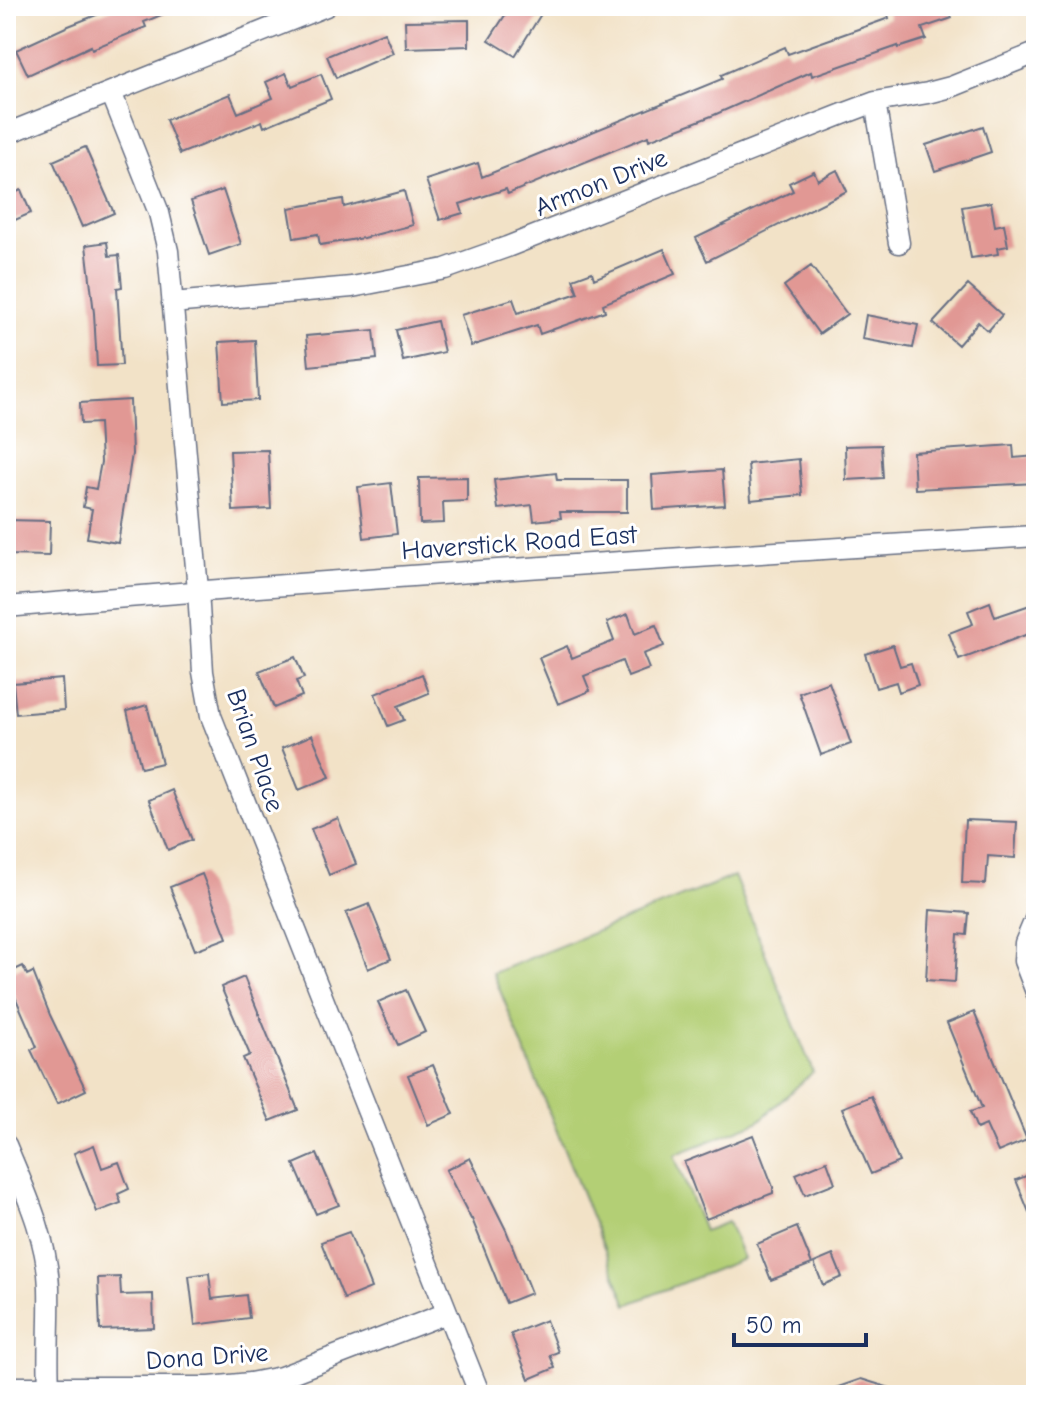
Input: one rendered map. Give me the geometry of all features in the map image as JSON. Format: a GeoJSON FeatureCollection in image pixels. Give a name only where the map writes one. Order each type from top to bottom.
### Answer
{"type":"FeatureCollection","features":[{"type":"Feature","properties":{"kind":"street"},"geometry":{"type":"LineString","coordinates":[[6,134],[326,6]]}},
{"type":"Feature","properties":{"kind":"street","name":"Armon Drive"},"geometry":{"type":"LineString","coordinates":[[172,303],[352,287],[445,269],[875,102],[951,87],[1036,53]]}},
{"type":"Feature","properties":{"kind":"street","name":"Brian Place"},"geometry":{"type":"LineString","coordinates":[[111,92],[159,213],[168,251],[203,672],[211,716],[480,1395]]}},
{"type":"Feature","properties":{"kind":"street"},"geometry":{"type":"LineString","coordinates":[[875,102],[899,243]]}},
{"type":"Feature","properties":{"kind":"street","name":"Haverstick Road East"},"geometry":{"type":"LineString","coordinates":[[6,607],[558,565],[1036,536]]}},
{"type":"Feature","properties":{"kind":"street"},"geometry":{"type":"LineString","coordinates":[[1036,917],[1025,943],[1024,961],[1036,992]]}},
{"type":"Feature","properties":{"kind":"street"},"geometry":{"type":"LineString","coordinates":[[6,1145],[33,1211],[43,1247],[49,1285],[49,1387]]}},
{"type":"Feature","properties":{"kind":"street","name":"Dona Drive"},"geometry":{"type":"LineString","coordinates":[[6,1387],[210,1387],[266,1380],[447,1313]]}},
{"type":"Feature","properties":{"kind":"green space"},"geometry":{"type":"Polygon","coordinates":[[[734,876],[813,1072],[758,1122],[674,1155],[704,1231],[728,1222],[743,1259],[627,1305],[493,973],[734,876]]]}},
{"type":"Feature","properties":{"kind":"building"},"geometry":{"type":"Polygon","coordinates":[[[119,6],[183,6],[144,22],[146,27],[92,49],[91,46],[28,75],[16,50],[119,6]]]}},
{"type":"Feature","properties":{"kind":"building"},"geometry":{"type":"Polygon","coordinates":[[[511,6],[546,6],[515,56],[489,40],[511,6]]]}},
{"type":"Feature","properties":{"kind":"building"},"geometry":{"type":"Polygon","coordinates":[[[904,6],[948,6],[952,18],[922,28],[926,39],[812,76],[811,72],[714,115],[649,140],[648,136],[508,194],[506,189],[460,204],[463,213],[440,220],[426,180],[478,163],[482,177],[722,79],[721,75],[785,47],[788,54],[889,18],[887,11],[904,6]]]}},
{"type":"Feature","properties":{"kind":"building"},"geometry":{"type":"Polygon","coordinates":[[[469,20],[469,46],[406,48],[405,21],[469,20]]]}},
{"type":"Feature","properties":{"kind":"building"},"geometry":{"type":"Polygon","coordinates":[[[384,32],[393,53],[336,78],[327,56],[384,32]]]}},
{"type":"Feature","properties":{"kind":"building"},"geometry":{"type":"Polygon","coordinates":[[[286,73],[292,86],[321,74],[331,99],[264,127],[262,121],[180,154],[166,120],[230,94],[238,113],[273,98],[266,82],[286,73]]]}},
{"type":"Feature","properties":{"kind":"building"},"geometry":{"type":"Polygon","coordinates":[[[983,126],[991,152],[935,171],[926,145],[983,126]]]}},
{"type":"Feature","properties":{"kind":"building"},"geometry":{"type":"Polygon","coordinates":[[[85,147],[114,213],[82,227],[53,161],[85,147]]]}},
{"type":"Feature","properties":{"kind":"building"},"geometry":{"type":"Polygon","coordinates":[[[837,170],[847,191],[707,261],[696,238],[793,191],[789,183],[814,171],[818,180],[837,170]]]}},
{"type":"Feature","properties":{"kind":"building"},"geometry":{"type":"Polygon","coordinates":[[[21,190],[31,213],[6,224],[6,197],[21,190]]]}},
{"type":"Feature","properties":{"kind":"building"},"geometry":{"type":"Polygon","coordinates":[[[223,190],[241,244],[209,255],[191,201],[223,190]]]}},
{"type":"Feature","properties":{"kind":"building"},"geometry":{"type":"Polygon","coordinates":[[[404,191],[413,225],[320,245],[318,234],[294,238],[289,208],[343,199],[344,207],[404,191]]]}},
{"type":"Feature","properties":{"kind":"building"},"geometry":{"type":"Polygon","coordinates":[[[991,202],[995,226],[1004,224],[1008,246],[997,248],[998,254],[971,258],[962,207],[991,202]]]}},
{"type":"Feature","properties":{"kind":"building"},"geometry":{"type":"Polygon","coordinates":[[[107,242],[109,256],[119,255],[122,287],[117,288],[122,365],[97,366],[86,245],[107,242]]]}},
{"type":"Feature","properties":{"kind":"building"},"geometry":{"type":"Polygon","coordinates":[[[664,249],[675,274],[603,304],[605,311],[540,334],[537,325],[471,346],[461,315],[513,299],[518,313],[578,293],[573,279],[592,272],[594,279],[664,249]]]}},
{"type":"Feature","properties":{"kind":"building"},"geometry":{"type":"Polygon","coordinates":[[[811,266],[847,314],[819,334],[784,286],[811,266]]]}},
{"type":"Feature","properties":{"kind":"building"},"geometry":{"type":"Polygon","coordinates":[[[968,285],[1002,315],[988,331],[978,322],[958,345],[933,323],[968,285]]]}},
{"type":"Feature","properties":{"kind":"building"},"geometry":{"type":"Polygon","coordinates":[[[866,315],[918,325],[913,348],[862,339],[866,315]]]}},
{"type":"Feature","properties":{"kind":"building"},"geometry":{"type":"Polygon","coordinates":[[[437,321],[444,352],[403,361],[396,330],[437,321]]]}},
{"type":"Feature","properties":{"kind":"building"},"geometry":{"type":"Polygon","coordinates":[[[374,330],[377,359],[309,366],[306,336],[374,330]]]}},
{"type":"Feature","properties":{"kind":"building"},"geometry":{"type":"Polygon","coordinates":[[[255,340],[258,400],[223,402],[219,342],[255,340]]]}},
{"type":"Feature","properties":{"kind":"building"},"geometry":{"type":"Polygon","coordinates":[[[130,400],[132,454],[118,543],[87,538],[92,509],[83,507],[86,487],[96,489],[101,462],[99,423],[81,424],[80,403],[130,400]]]}},
{"type":"Feature","properties":{"kind":"building"},"geometry":{"type":"Polygon","coordinates":[[[881,445],[883,478],[846,480],[845,446],[881,445]]]}},
{"type":"Feature","properties":{"kind":"building"},"geometry":{"type":"Polygon","coordinates":[[[1013,445],[1014,458],[1036,456],[1036,483],[915,489],[913,452],[1013,445]]]}},
{"type":"Feature","properties":{"kind":"building"},"geometry":{"type":"Polygon","coordinates":[[[268,450],[271,509],[233,511],[230,451],[268,450]]]}},
{"type":"Feature","properties":{"kind":"building"},"geometry":{"type":"Polygon","coordinates":[[[799,459],[802,495],[751,500],[748,464],[799,459]]]}},
{"type":"Feature","properties":{"kind":"building"},"geometry":{"type":"Polygon","coordinates":[[[722,470],[725,505],[654,510],[652,475],[722,470]]]}},
{"type":"Feature","properties":{"kind":"building"},"geometry":{"type":"Polygon","coordinates":[[[556,473],[557,480],[627,480],[627,512],[560,512],[561,518],[534,521],[532,505],[498,509],[494,480],[556,473]]]}},
{"type":"Feature","properties":{"kind":"building"},"geometry":{"type":"Polygon","coordinates":[[[467,477],[467,501],[443,502],[444,523],[420,524],[419,478],[467,477]]]}},
{"type":"Feature","properties":{"kind":"building"},"geometry":{"type":"Polygon","coordinates":[[[391,483],[397,534],[364,538],[358,487],[391,483]]]}},
{"type":"Feature","properties":{"kind":"building"},"geometry":{"type":"Polygon","coordinates":[[[6,520],[50,521],[49,556],[6,555],[6,520]]]}},
{"type":"Feature","properties":{"kind":"building"},"geometry":{"type":"Polygon","coordinates":[[[990,602],[995,617],[1036,603],[1036,631],[959,660],[949,633],[973,624],[968,611],[990,602]]]}},
{"type":"Feature","properties":{"kind":"building"},"geometry":{"type":"Polygon","coordinates":[[[628,614],[635,634],[656,625],[664,646],[643,654],[649,669],[628,677],[622,661],[584,676],[590,691],[558,704],[539,658],[567,646],[572,658],[614,641],[607,622],[628,614]]]}},
{"type":"Feature","properties":{"kind":"building"},"geometry":{"type":"Polygon","coordinates":[[[893,645],[900,666],[911,663],[918,685],[899,692],[896,682],[876,688],[865,654],[893,645]]]}},
{"type":"Feature","properties":{"kind":"building"},"geometry":{"type":"Polygon","coordinates":[[[295,657],[304,678],[296,681],[302,696],[274,708],[259,671],[295,657]]]}},
{"type":"Feature","properties":{"kind":"building"},"geometry":{"type":"Polygon","coordinates":[[[422,674],[429,693],[398,706],[404,720],[388,726],[375,694],[422,674]]]}},
{"type":"Feature","properties":{"kind":"building"},"geometry":{"type":"Polygon","coordinates":[[[62,679],[64,710],[16,714],[13,683],[62,679]]]}},
{"type":"Feature","properties":{"kind":"building"},"geometry":{"type":"Polygon","coordinates":[[[829,682],[851,744],[821,755],[799,693],[829,682]]]}},
{"type":"Feature","properties":{"kind":"building"},"geometry":{"type":"Polygon","coordinates":[[[147,705],[162,763],[141,768],[127,711],[147,705]]]}},
{"type":"Feature","properties":{"kind":"building"},"geometry":{"type":"Polygon","coordinates":[[[312,735],[330,777],[299,790],[282,748],[312,735]]]}},
{"type":"Feature","properties":{"kind":"building"},"geometry":{"type":"Polygon","coordinates":[[[172,790],[192,840],[168,850],[149,800],[172,790]]]}},
{"type":"Feature","properties":{"kind":"building"},"geometry":{"type":"Polygon","coordinates":[[[338,818],[356,864],[329,875],[311,829],[338,818]]]}},
{"type":"Feature","properties":{"kind":"building"},"geometry":{"type":"Polygon","coordinates":[[[965,820],[1017,822],[1015,858],[988,856],[986,884],[962,883],[965,820]]]}},
{"type":"Feature","properties":{"kind":"building"},"geometry":{"type":"Polygon","coordinates":[[[202,874],[227,938],[195,950],[170,887],[202,874]]]}},
{"type":"Feature","properties":{"kind":"building"},"geometry":{"type":"Polygon","coordinates":[[[369,904],[391,959],[368,969],[346,913],[369,904]]]}},
{"type":"Feature","properties":{"kind":"building"},"geometry":{"type":"Polygon","coordinates":[[[930,910],[969,913],[967,935],[958,934],[955,982],[926,980],[930,910]]]}},
{"type":"Feature","properties":{"kind":"building"},"geometry":{"type":"Polygon","coordinates":[[[23,966],[27,975],[33,972],[86,1090],[57,1104],[31,1050],[37,1047],[6,976],[23,966]]]}},
{"type":"Feature","properties":{"kind":"building"},"geometry":{"type":"Polygon","coordinates":[[[244,977],[298,1110],[270,1121],[243,1058],[250,1055],[221,987],[244,977]]]}},
{"type":"Feature","properties":{"kind":"building"},"geometry":{"type":"Polygon","coordinates":[[[406,990],[425,1032],[398,1045],[378,1002],[406,990]]]}},
{"type":"Feature","properties":{"kind":"building"},"geometry":{"type":"Polygon","coordinates":[[[974,1012],[1027,1140],[998,1152],[986,1125],[977,1129],[970,1112],[982,1108],[947,1023],[974,1012]]]}},
{"type":"Feature","properties":{"kind":"building"},"geometry":{"type":"Polygon","coordinates":[[[433,1065],[454,1114],[428,1125],[408,1075],[433,1065]]]}},
{"type":"Feature","properties":{"kind":"building"},"geometry":{"type":"Polygon","coordinates":[[[871,1096],[899,1162],[871,1174],[842,1108],[871,1096]]]}},
{"type":"Feature","properties":{"kind":"building"},"geometry":{"type":"Polygon","coordinates":[[[753,1135],[773,1193],[706,1219],[684,1162],[753,1135]]]}},
{"type":"Feature","properties":{"kind":"building"},"geometry":{"type":"Polygon","coordinates":[[[94,1145],[102,1168],[119,1162],[129,1189],[118,1194],[121,1203],[97,1212],[74,1153],[94,1145]]]}},
{"type":"Feature","properties":{"kind":"building"},"geometry":{"type":"Polygon","coordinates":[[[317,1154],[339,1205],[316,1214],[294,1164],[317,1154]]]}},
{"type":"Feature","properties":{"kind":"building"},"geometry":{"type":"Polygon","coordinates":[[[470,1158],[506,1230],[531,1293],[506,1303],[472,1219],[446,1170],[470,1158]]]}},
{"type":"Feature","properties":{"kind":"building"},"geometry":{"type":"Polygon","coordinates":[[[827,1161],[835,1183],[805,1195],[796,1174],[827,1161]]]}},
{"type":"Feature","properties":{"kind":"building"},"geometry":{"type":"Polygon","coordinates":[[[1036,1172],[1036,1227],[1035,1227],[1016,1180],[1036,1172]]]}},
{"type":"Feature","properties":{"kind":"building"},"geometry":{"type":"Polygon","coordinates":[[[797,1227],[812,1264],[771,1280],[757,1244],[797,1227]]]}},
{"type":"Feature","properties":{"kind":"building"},"geometry":{"type":"Polygon","coordinates":[[[349,1232],[371,1288],[344,1299],[321,1242],[349,1232]]]}},
{"type":"Feature","properties":{"kind":"building"},"geometry":{"type":"Polygon","coordinates":[[[833,1255],[842,1277],[823,1285],[814,1263],[833,1255]]]}},
{"type":"Feature","properties":{"kind":"building"},"geometry":{"type":"Polygon","coordinates":[[[209,1273],[212,1299],[246,1295],[249,1318],[195,1325],[189,1276],[209,1273]]]}},
{"type":"Feature","properties":{"kind":"building"},"geometry":{"type":"Polygon","coordinates":[[[120,1277],[121,1295],[153,1294],[154,1328],[100,1330],[98,1278],[120,1277]]]}},
{"type":"Feature","properties":{"kind":"building"},"geometry":{"type":"Polygon","coordinates":[[[546,1320],[558,1352],[550,1355],[555,1368],[529,1379],[511,1334],[546,1320]]]}},
{"type":"Feature","properties":{"kind":"building"},"geometry":{"type":"Polygon","coordinates":[[[861,1379],[903,1392],[902,1395],[821,1395],[861,1379]]]}}]}
